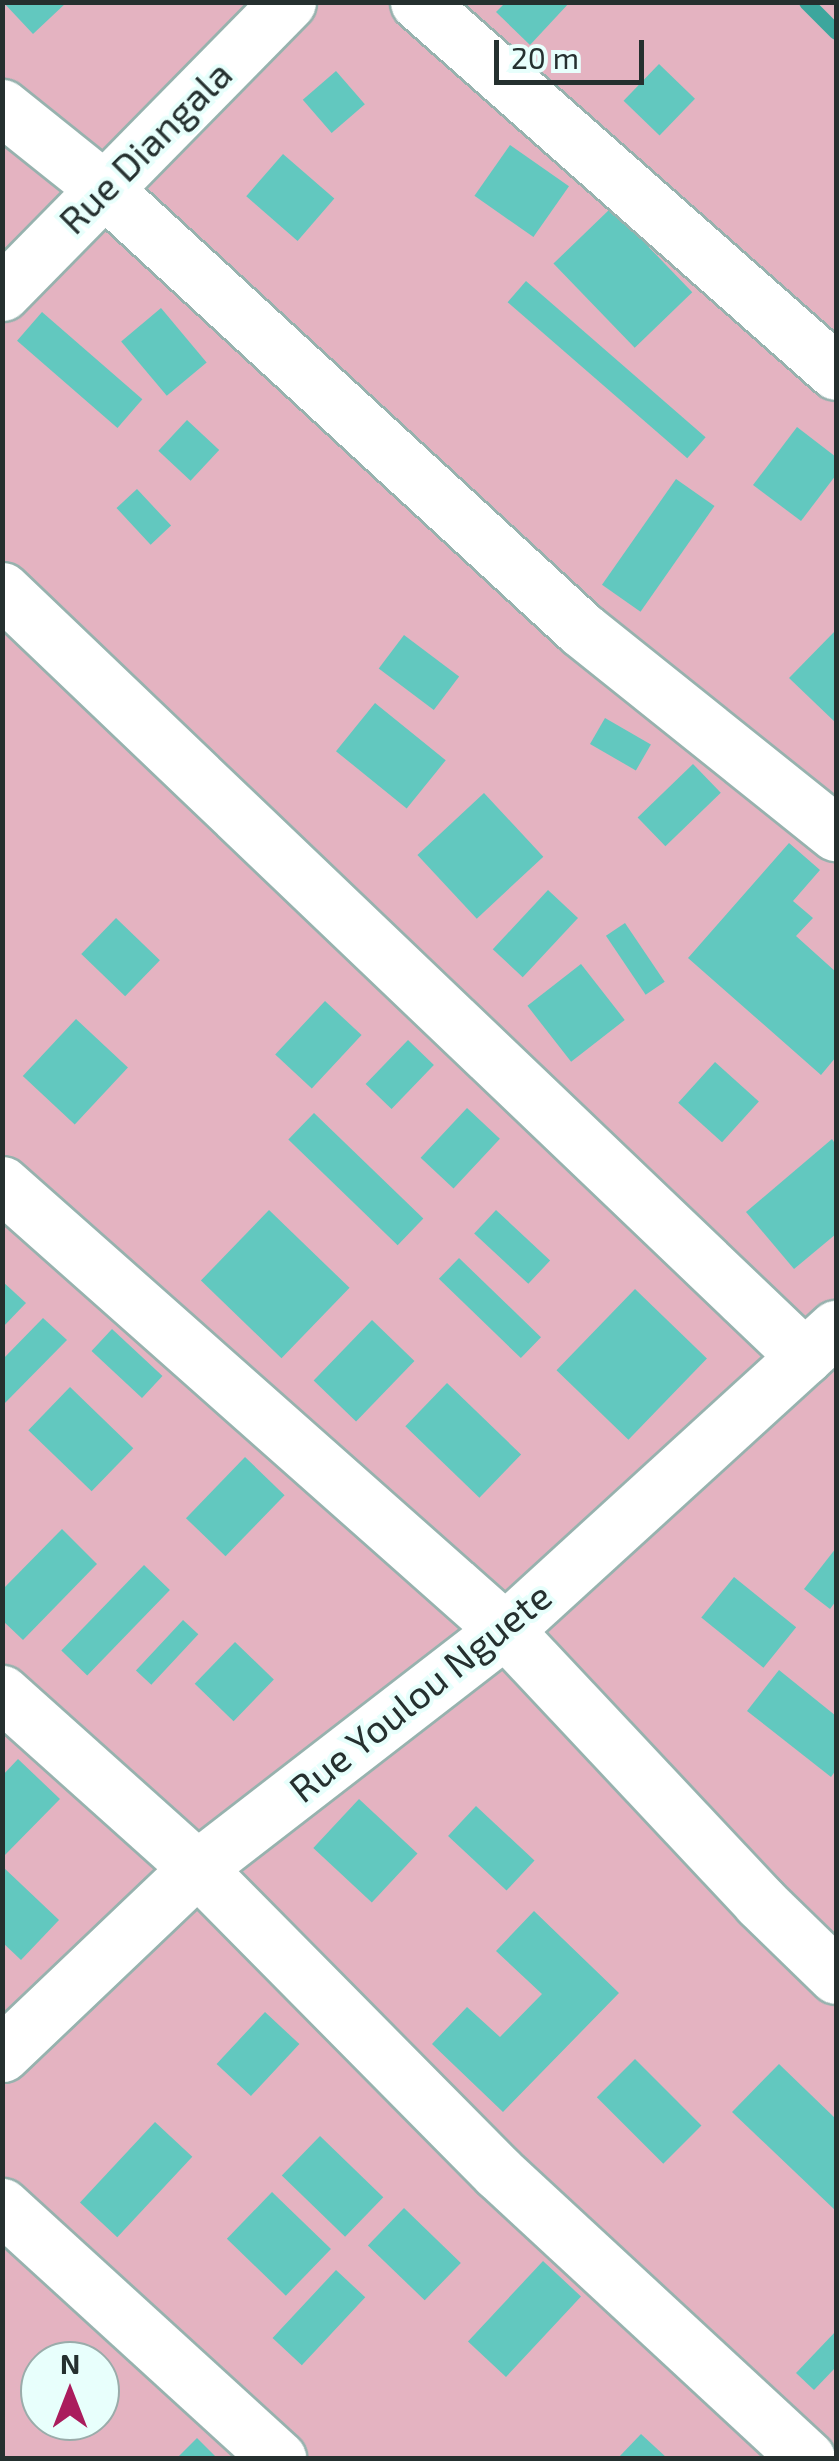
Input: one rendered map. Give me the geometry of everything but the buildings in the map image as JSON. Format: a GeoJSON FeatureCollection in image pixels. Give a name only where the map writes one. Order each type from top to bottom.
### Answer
{"type":"FeatureCollection","features":[{"type":"Feature","properties":{"kind":"street","name":"Rue Diangala"},"geometry":{"type":"LineString","coordinates":[[2,293],[288,2]]}},
{"type":"Feature","properties":{"kind":"street"},"geometry":{"type":"LineString","coordinates":[[418,2],[836,372]]}},
{"type":"Feature","properties":{"kind":"street"},"geometry":{"type":"LineString","coordinates":[[2,107],[103,188],[581,629],[836,833]]}},
{"type":"Feature","properties":{"kind":"street"},"geometry":{"type":"LineString","coordinates":[[2,590],[821,1342]]}},
{"type":"Feature","properties":{"kind":"street"},"geometry":{"type":"LineString","coordinates":[[2,1184],[506,1630],[760,1902],[836,1976]]}},
{"type":"Feature","properties":{"kind":"street","name":"Rue Youlou Nguete"},"geometry":{"type":"LineString","coordinates":[[2,2054],[196,1868],[506,1630],[821,1342]]}},
{"type":"Feature","properties":{"kind":"street"},"geometry":{"type":"LineString","coordinates":[[2,1694],[196,1868],[499,2172],[807,2458]]}},
{"type":"Feature","properties":{"kind":"street"},"geometry":{"type":"LineString","coordinates":[[2,2206],[278,2458]]}},
{"type":"Feature","properties":{"kind":"shaded area"},"geometry":{"type":"Polygon","coordinates":[[[3,3],[836,3],[836,2458],[3,2458],[3,3]]]}},
{"type":"Feature","properties":{"kind":"waterway"},"geometry":{"type":"LineString","coordinates":[[806,2],[836,32]]}}]}
